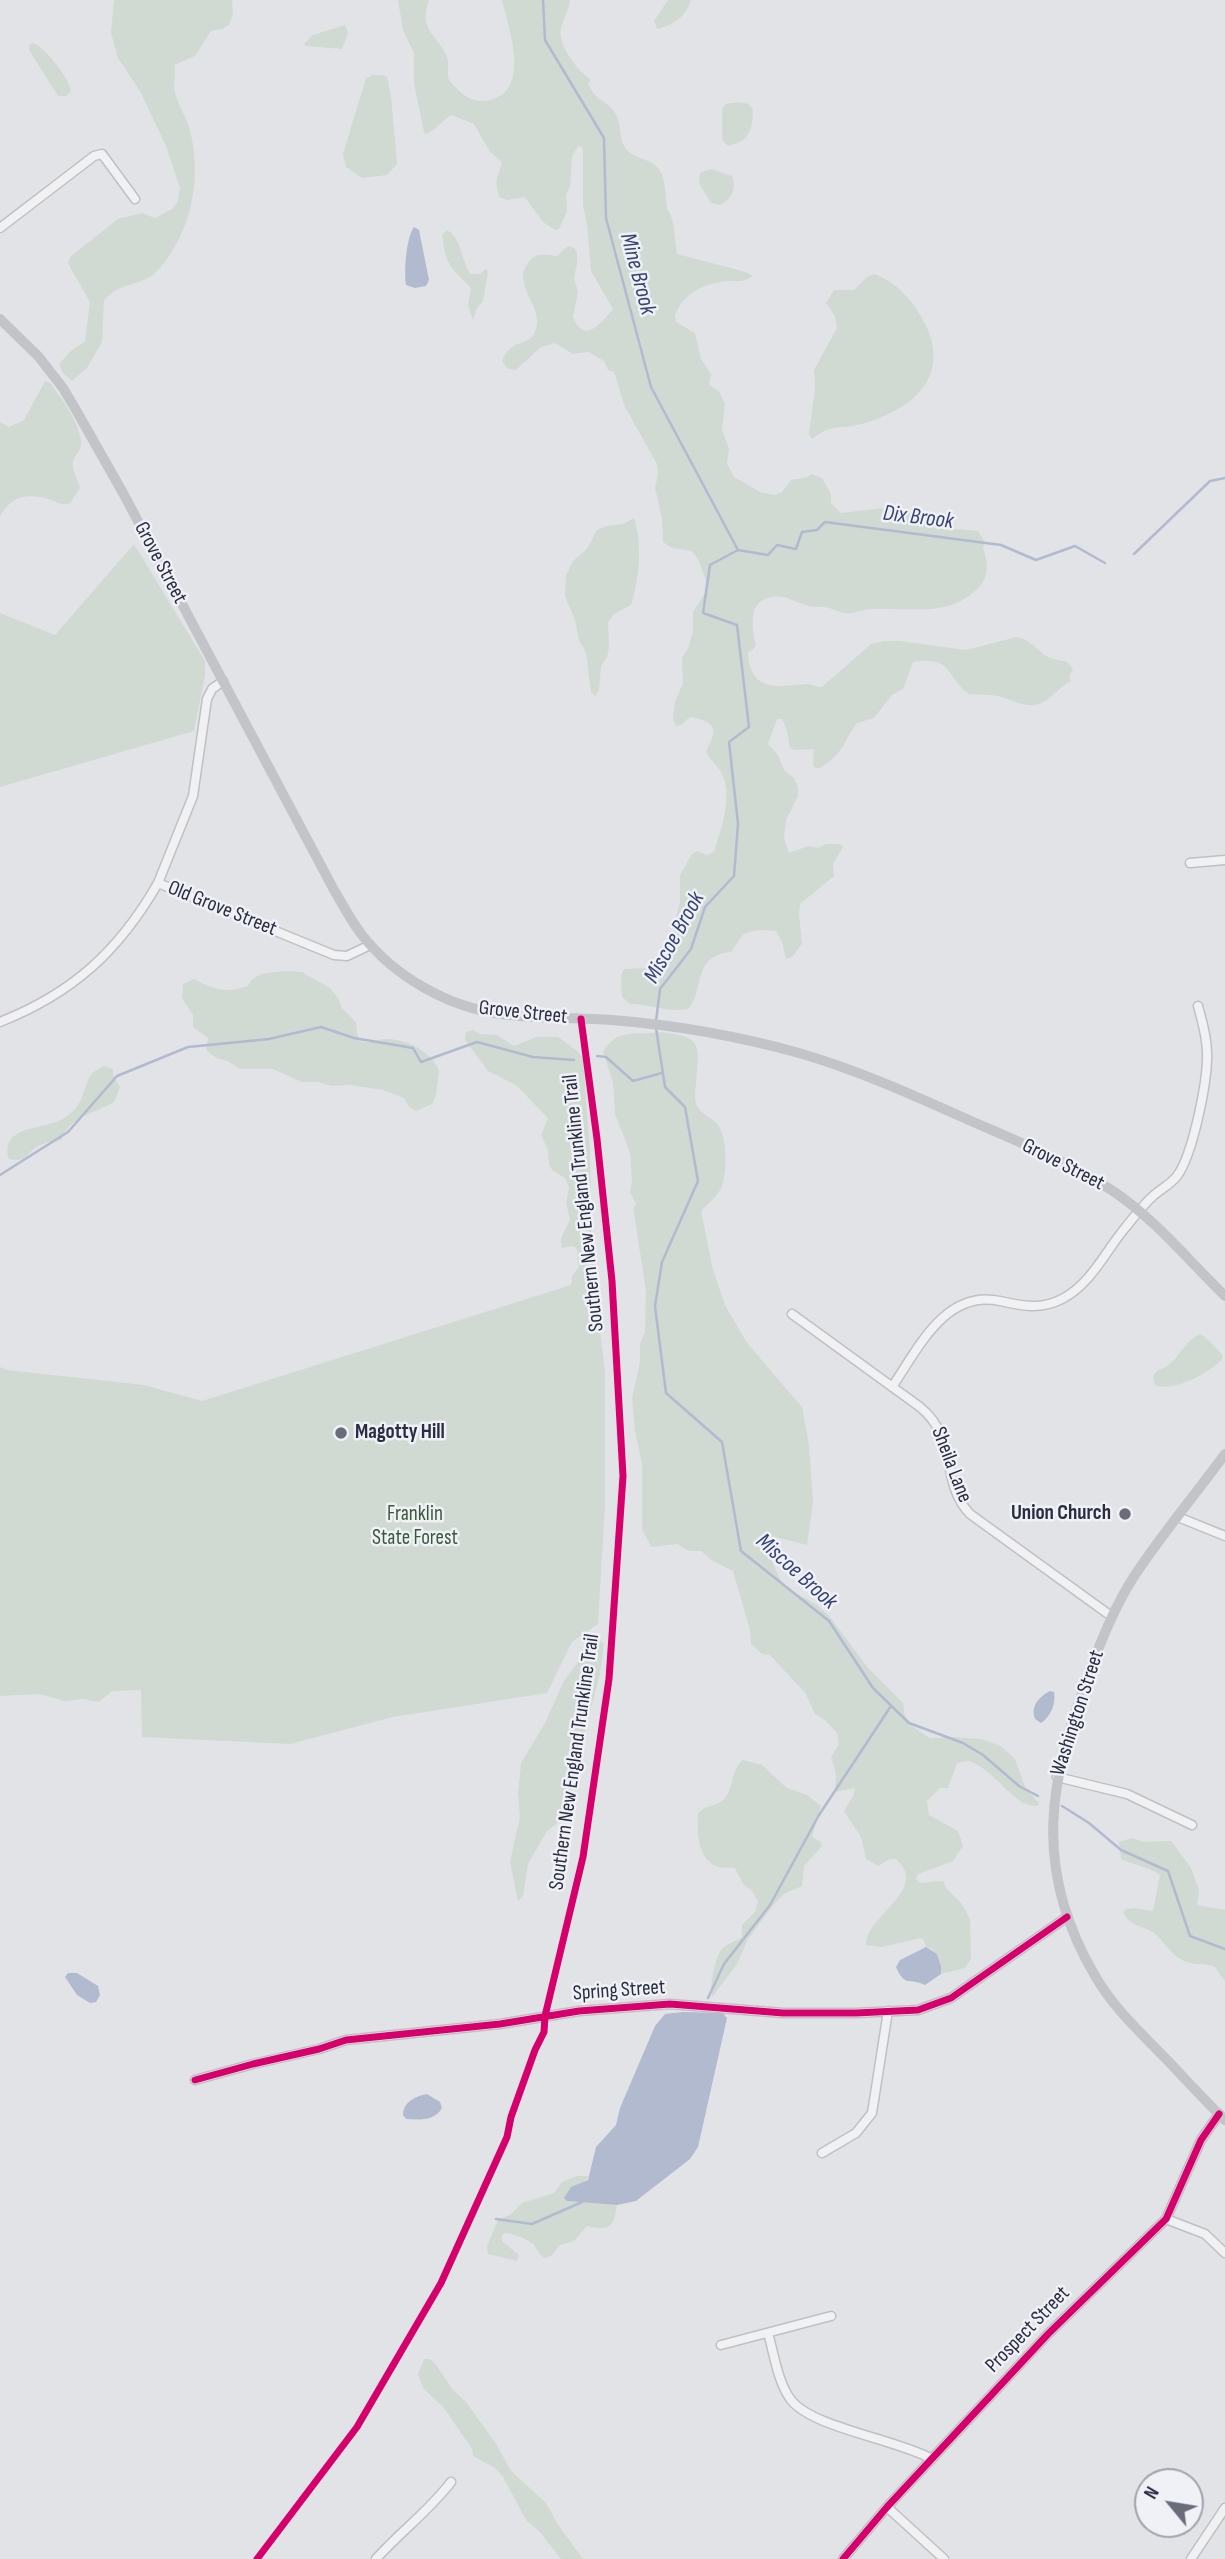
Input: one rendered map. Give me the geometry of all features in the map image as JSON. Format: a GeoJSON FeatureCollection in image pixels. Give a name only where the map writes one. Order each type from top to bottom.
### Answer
{"type":"FeatureCollection","features":[{"type":"Feature","properties":{"kind":"main road","name":"Grove Street"},"geometry":{"type":"LineString","coordinates":[[0,319],[38,356],[63,388],[123,493],[334,890],[353,923],[370,945],[392,965],[423,986],[464,1006],[501,1014],[656,1024],[712,1033],[798,1053],[881,1082],[1070,1166],[1114,1192],[1225,1296]]}},
{"type":"Feature","properties":{"kind":"main road","name":"Washington Street"},"geometry":{"type":"LineString","coordinates":[[1222,2117],[1131,2023],[1108,1995],[1083,1954],[1067,1917],[1057,1874],[1053,1798],[1068,1731],[1111,1616],[1134,1576],[1225,1454]]}},
{"type":"Feature","properties":{"kind":"street"},"geometry":{"type":"LineString","coordinates":[[0,228],[94,156],[102,154],[135,199]]}},
{"type":"Feature","properties":{"kind":"street","name":"Old Grove Street"},"geometry":{"type":"LineString","coordinates":[[223,681],[206,699],[193,796],[158,883],[334,955],[348,956],[370,945]]}},
{"type":"Feature","properties":{"kind":"street"},"geometry":{"type":"LineString","coordinates":[[1190,863],[1225,860]]}},
{"type":"Feature","properties":{"kind":"street"},"geometry":{"type":"LineString","coordinates":[[0,1022],[40,1003],[89,971],[128,930],[158,883]]}},
{"type":"Feature","properties":{"kind":"street"},"geometry":{"type":"LineString","coordinates":[[892,1387],[948,1311],[973,1300],[995,1300],[1035,1307],[1062,1299],[1088,1278],[1148,1201],[1178,1174],[1188,1153],[1207,1066],[1207,1041],[1198,1006]]}},
{"type":"Feature","properties":{"kind":"street","name":"Sheila Lane"},"geometry":{"type":"LineString","coordinates":[[792,1314],[925,1411],[937,1425],[947,1449],[956,1492],[970,1514],[1111,1616]]}},
{"type":"Feature","properties":{"kind":"street"},"geometry":{"type":"LineString","coordinates":[[1178,1517],[1225,1536]]}},
{"type":"Feature","properties":{"kind":"street"},"geometry":{"type":"LineString","coordinates":[[1056,1777],[1127,1794],[1192,1825]]}},
{"type":"Feature","properties":{"kind":"street","name":"Spring Street"},"geometry":{"type":"LineString","coordinates":[[195,2080],[346,2040],[500,2024],[579,2011],[670,2004],[783,2013],[918,2010],[951,1998],[1067,1917]]}},
{"type":"Feature","properties":{"kind":"street"},"geometry":{"type":"LineString","coordinates":[[822,2153],[856,2133],[872,2113],[888,2011]]}},
{"type":"Feature","properties":{"kind":"street","name":"Prospect Street"},"geometry":{"type":"LineString","coordinates":[[843,2559],[887,2507],[1085,2295],[1166,2219],[1201,2140],[1222,2117]]}},
{"type":"Feature","properties":{"kind":"street"},"geometry":{"type":"LineString","coordinates":[[1166,2219],[1205,2234],[1225,2253]]}},
{"type":"Feature","properties":{"kind":"street"},"geometry":{"type":"LineString","coordinates":[[721,2346],[831,2316]]}},
{"type":"Feature","properties":{"kind":"street"},"geometry":{"type":"LineString","coordinates":[[768,2333],[784,2386],[790,2399],[801,2409],[820,2419],[914,2449],[932,2459]]}},
{"type":"Feature","properties":{"kind":"street"},"geometry":{"type":"LineString","coordinates":[[376,2559],[391,2542],[429,2510],[451,2482]]}},
{"type":"Feature","properties":{"kind":"street"},"geometry":{"type":"LineString","coordinates":[[887,2507],[944,2559]]}},
{"type":"Feature","properties":{"kind":"street"},"geometry":{"type":"LineString","coordinates":[[1191,2559],[1225,2508]]}},
{"type":"Feature","properties":{"kind":"green space"},"geometry":{"type":"Polygon","coordinates":[[[114,0],[232,0],[233,13],[229,25],[211,31],[195,56],[174,65],[175,92],[189,127],[195,165],[192,202],[180,238],[152,275],[118,289],[104,300],[102,342],[87,368],[72,381],[62,372],[59,364],[73,349],[85,342],[90,302],[70,267],[68,262],[71,256],[118,219],[142,213],[155,218],[172,209],[178,201],[180,188],[166,146],[140,91],[118,58],[111,33],[114,0]]]}},
{"type":"Feature","properties":{"kind":"green space"},"geometry":{"type":"Polygon","coordinates":[[[398,0],[429,0],[426,11],[427,26],[447,57],[449,80],[465,95],[486,101],[501,96],[510,86],[514,73],[512,42],[502,0],[570,0],[561,27],[565,49],[574,64],[591,80],[588,83],[594,93],[616,114],[622,141],[627,150],[659,169],[664,182],[677,254],[753,276],[699,289],[687,297],[675,316],[676,322],[695,333],[701,359],[711,374],[709,385],[719,391],[725,404],[722,430],[729,449],[727,464],[734,477],[760,492],[775,495],[782,492],[791,480],[811,474],[822,478],[831,494],[831,503],[841,513],[884,508],[917,514],[945,528],[978,531],[985,542],[983,548],[987,566],[983,582],[975,591],[952,605],[926,609],[872,609],[848,613],[825,607],[811,607],[782,597],[758,603],[753,614],[756,645],[748,652],[753,674],[759,680],[775,686],[806,684],[822,687],[871,644],[884,641],[966,650],[1017,637],[1026,640],[1050,658],[1066,662],[1073,670],[1069,676],[1071,681],[1052,696],[1039,704],[1028,705],[997,696],[969,694],[943,665],[926,661],[913,662],[903,689],[892,695],[874,718],[857,723],[838,753],[820,768],[813,765],[814,749],[790,748],[782,719],[777,719],[768,744],[798,787],[798,796],[786,820],[784,838],[789,853],[808,846],[818,848],[826,844],[840,844],[843,847],[833,864],[834,876],[800,904],[802,944],[792,957],[786,959],[776,931],[758,930],[743,934],[732,951],[709,960],[688,1009],[672,1010],[630,1004],[622,997],[621,975],[624,969],[645,968],[657,977],[665,972],[673,946],[674,925],[680,902],[680,875],[692,854],[697,851],[707,855],[714,852],[725,813],[725,783],[706,751],[712,737],[712,727],[705,721],[690,717],[676,726],[673,719],[675,702],[683,683],[682,657],[688,649],[693,632],[693,612],[705,593],[706,580],[692,551],[672,548],[663,542],[662,519],[655,488],[657,464],[625,407],[614,372],[608,370],[604,361],[588,352],[573,354],[555,343],[541,347],[516,370],[508,369],[502,361],[510,349],[531,338],[537,325],[534,306],[523,280],[528,263],[537,255],[557,256],[568,246],[577,252],[574,278],[578,292],[573,317],[582,330],[593,329],[613,309],[591,271],[583,206],[582,147],[578,146],[572,157],[570,186],[566,195],[567,211],[559,229],[555,230],[543,222],[525,197],[507,200],[499,197],[496,182],[502,162],[490,152],[474,124],[451,115],[432,131],[426,134],[424,132],[414,84],[414,53],[403,30],[398,0]]]}},
{"type":"Feature","properties":{"kind":"green space"},"geometry":{"type":"Polygon","coordinates":[[[668,0],[691,0],[678,19],[657,29],[654,21],[668,0]]]}},
{"type":"Feature","properties":{"kind":"green space"},"geometry":{"type":"Polygon","coordinates":[[[345,25],[348,33],[342,49],[304,44],[313,35],[345,25]]]}},
{"type":"Feature","properties":{"kind":"green space"},"geometry":{"type":"Polygon","coordinates":[[[33,43],[44,50],[62,72],[71,92],[66,96],[58,96],[29,50],[29,45],[33,43]]]}},
{"type":"Feature","properties":{"kind":"green space"},"geometry":{"type":"Polygon","coordinates":[[[373,75],[387,77],[397,164],[387,175],[362,178],[346,167],[343,154],[366,78],[373,75]]]}},
{"type":"Feature","properties":{"kind":"green space"},"geometry":{"type":"Polygon","coordinates":[[[726,104],[749,104],[753,110],[752,124],[745,138],[728,146],[722,140],[722,108],[726,104]]]}},
{"type":"Feature","properties":{"kind":"green space"},"geometry":{"type":"Polygon","coordinates":[[[711,169],[732,176],[732,193],[728,200],[720,205],[711,203],[699,183],[700,173],[711,169]]]}},
{"type":"Feature","properties":{"kind":"green space"},"geometry":{"type":"Polygon","coordinates":[[[447,230],[455,238],[470,274],[480,274],[486,269],[488,272],[483,301],[473,320],[468,305],[471,288],[453,270],[446,254],[442,235],[447,230]]]}},
{"type":"Feature","properties":{"kind":"green space"},"geometry":{"type":"Polygon","coordinates":[[[874,274],[899,289],[924,321],[933,348],[933,365],[928,379],[920,392],[894,411],[862,424],[832,428],[812,439],[809,434],[815,389],[814,370],[837,328],[835,316],[826,303],[834,290],[854,290],[874,274]]]}},
{"type":"Feature","properties":{"kind":"green space"},"geometry":{"type":"Polygon","coordinates":[[[45,381],[50,383],[64,403],[79,433],[81,447],[73,464],[80,488],[70,503],[61,504],[40,497],[26,496],[9,504],[0,516],[0,422],[9,427],[24,420],[45,381]]]}},
{"type":"Feature","properties":{"kind":"green space"},"geometry":{"type":"Polygon","coordinates":[[[634,518],[639,550],[634,595],[631,605],[614,614],[608,622],[609,647],[601,666],[599,691],[595,696],[591,692],[586,653],[565,596],[566,575],[573,561],[587,549],[597,530],[623,524],[634,518]]]}},
{"type":"Feature","properties":{"kind":"green space"},"geometry":{"type":"Polygon","coordinates":[[[134,544],[205,661],[205,675],[194,731],[0,787],[0,613],[55,635],[134,544]]]}},
{"type":"Feature","properties":{"kind":"green space"},"geometry":{"type":"Polygon","coordinates":[[[302,972],[330,988],[342,1008],[356,1022],[361,1041],[400,1041],[416,1047],[430,1057],[439,1070],[436,1095],[432,1104],[416,1111],[409,1107],[404,1098],[383,1090],[302,1082],[273,1069],[240,1069],[208,1052],[208,1038],[193,1027],[193,1015],[182,998],[183,984],[194,979],[214,988],[233,990],[248,986],[260,975],[302,972]]]}},
{"type":"Feature","properties":{"kind":"green space","name":"Franklin State Forest"},"geometry":{"type":"Polygon","coordinates":[[[473,1030],[480,1034],[497,1035],[514,1046],[537,1037],[558,1037],[583,1058],[590,1151],[595,1291],[605,1372],[605,1504],[598,1624],[572,1642],[547,1693],[393,1717],[290,1744],[142,1737],[141,1690],[112,1691],[99,1702],[83,1699],[65,1701],[39,1694],[0,1696],[0,1367],[7,1370],[144,1385],[202,1401],[571,1285],[572,1276],[579,1267],[577,1249],[573,1246],[562,1248],[561,1244],[570,1219],[566,1203],[569,1187],[565,1178],[552,1170],[549,1164],[548,1150],[541,1135],[548,1118],[516,1085],[488,1071],[465,1040],[466,1032],[473,1030]]]}},
{"type":"Feature","properties":{"kind":"green space"},"geometry":{"type":"Polygon","coordinates":[[[660,1032],[685,1037],[696,1045],[696,1103],[702,1112],[718,1125],[724,1141],[724,1180],[715,1196],[701,1211],[713,1270],[725,1305],[747,1343],[802,1407],[809,1445],[813,1501],[807,1545],[775,1537],[769,1555],[782,1583],[816,1604],[830,1617],[868,1668],[903,1703],[905,1718],[912,1726],[930,1738],[981,1739],[1001,1746],[1015,1759],[1025,1787],[1039,1805],[1022,1802],[979,1765],[969,1761],[957,1763],[948,1788],[940,1788],[927,1801],[929,1815],[958,1831],[963,1846],[953,1861],[918,1874],[916,1879],[920,1883],[943,1881],[946,1888],[962,1904],[970,1919],[971,1959],[965,1968],[941,1974],[938,1957],[926,1947],[921,1938],[882,1947],[866,1945],[875,1923],[894,1902],[906,1881],[904,1870],[896,1859],[890,1859],[878,1866],[866,1859],[861,1837],[844,1811],[855,1788],[835,1792],[836,1774],[831,1757],[839,1744],[837,1733],[815,1714],[806,1694],[770,1655],[762,1654],[751,1644],[750,1630],[733,1571],[711,1560],[701,1551],[691,1551],[678,1544],[651,1547],[642,1529],[642,1464],[632,1399],[640,1361],[640,1344],[645,1332],[646,1290],[633,1208],[636,1204],[630,1192],[630,1153],[615,1114],[613,1082],[603,1052],[608,1044],[621,1036],[660,1032]]]}},
{"type":"Feature","properties":{"kind":"green space"},"geometry":{"type":"Polygon","coordinates":[[[104,1066],[113,1069],[113,1075],[120,1087],[114,1102],[77,1120],[61,1140],[41,1145],[20,1160],[9,1159],[8,1149],[14,1136],[68,1116],[79,1103],[92,1073],[104,1066]]]}},
{"type":"Feature","properties":{"kind":"green space"},"geometry":{"type":"Polygon","coordinates":[[[1200,1334],[1223,1356],[1221,1361],[1181,1384],[1163,1387],[1155,1385],[1155,1373],[1171,1363],[1188,1343],[1200,1334]]]}},
{"type":"Feature","properties":{"kind":"green space"},"geometry":{"type":"Polygon","coordinates":[[[599,1639],[604,1644],[600,1674],[577,1761],[570,1802],[563,1819],[547,1831],[528,1864],[523,1896],[518,1901],[510,1862],[520,1817],[518,1793],[521,1763],[545,1723],[564,1681],[591,1644],[599,1639]]]}},
{"type":"Feature","properties":{"kind":"green space"},"geometry":{"type":"Polygon","coordinates":[[[743,1760],[762,1765],[787,1788],[807,1795],[821,1806],[812,1837],[821,1842],[822,1846],[804,1866],[802,1886],[784,1894],[775,1903],[748,1939],[737,1964],[712,1997],[711,1987],[717,1957],[723,1948],[742,1937],[742,1925],[755,1912],[758,1901],[752,1891],[743,1884],[735,1868],[719,1867],[706,1858],[700,1844],[698,1813],[723,1800],[736,1769],[743,1760]]]}},
{"type":"Feature","properties":{"kind":"green space"},"geometry":{"type":"Polygon","coordinates":[[[1132,1838],[1144,1842],[1171,1841],[1191,1868],[1199,1890],[1197,1905],[1225,1910],[1225,1981],[1214,1966],[1182,1960],[1154,1933],[1126,1917],[1123,1912],[1126,1909],[1153,1911],[1160,1875],[1121,1859],[1119,1842],[1132,1838]]]}},
{"type":"Feature","properties":{"kind":"green space"},"geometry":{"type":"Polygon","coordinates":[[[577,2176],[589,2176],[567,2201],[617,2205],[614,2219],[609,2226],[587,2226],[574,2241],[560,2245],[551,2256],[544,2258],[530,2242],[505,2233],[502,2235],[502,2241],[519,2255],[517,2261],[488,2254],[487,2246],[498,2220],[511,2214],[522,2203],[554,2193],[562,2182],[577,2176]]]}},
{"type":"Feature","properties":{"kind":"green space"},"geometry":{"type":"Polygon","coordinates":[[[424,2359],[430,2359],[436,2365],[453,2390],[466,2402],[495,2442],[511,2471],[546,2503],[583,2559],[561,2559],[539,2531],[526,2520],[503,2477],[495,2468],[473,2456],[472,2449],[444,2408],[423,2388],[418,2374],[424,2359]]]}},
{"type":"Feature","properties":{"kind":"water"},"geometry":{"type":"Polygon","coordinates":[[[414,227],[419,230],[429,280],[426,286],[415,288],[406,285],[405,272],[407,246],[414,227]]]}},
{"type":"Feature","properties":{"kind":"water"},"geometry":{"type":"Polygon","coordinates":[[[1050,1691],[1054,1692],[1053,1705],[1048,1717],[1041,1723],[1035,1719],[1035,1706],[1050,1691]]]}},
{"type":"Feature","properties":{"kind":"water"},"geometry":{"type":"Polygon","coordinates":[[[926,1947],[937,1954],[941,1974],[925,1985],[902,1978],[896,1967],[900,1960],[926,1947]]]}},
{"type":"Feature","properties":{"kind":"water"},"geometry":{"type":"Polygon","coordinates":[[[68,1973],[77,1973],[98,1986],[100,1995],[96,2002],[90,2003],[77,1995],[65,1977],[68,1973]]]}},
{"type":"Feature","properties":{"kind":"water"},"geometry":{"type":"Polygon","coordinates":[[[723,2013],[727,2018],[698,2147],[690,2159],[636,2201],[617,2205],[567,2201],[564,2198],[571,2187],[588,2180],[596,2147],[616,2125],[620,2108],[655,2026],[665,2014],[723,2013]]]}},
{"type":"Feature","properties":{"kind":"water"},"geometry":{"type":"Polygon","coordinates":[[[427,2094],[440,2102],[442,2108],[439,2112],[426,2119],[406,2119],[403,2115],[408,2103],[427,2094]]]}},
{"type":"Feature","properties":{"kind":"waterway","name":"Mine Brook"},"geometry":{"type":"LineString","coordinates":[[543,0],[545,40],[604,138],[606,218],[651,387],[738,550]]}},
{"type":"Feature","properties":{"kind":"waterway","name":"Dix Brook"},"geometry":{"type":"LineString","coordinates":[[1134,554],[1210,481],[1225,478]]}},
{"type":"Feature","properties":{"kind":"waterway","name":"Dix Brook"},"geometry":{"type":"LineString","coordinates":[[738,550],[768,555],[777,545],[796,549],[802,532],[817,530],[825,522],[1001,545],[1036,560],[1075,546],[1105,563]]}},
{"type":"Feature","properties":{"kind":"waterway","name":"Miscoe Brook"},"geometry":{"type":"LineString","coordinates":[[656,1021],[660,989],[691,949],[705,907],[734,876],[738,824],[729,742],[749,727],[737,625],[703,613],[710,565],[738,550]]}},
{"type":"Feature","properties":{"kind":"waterway"},"geometry":{"type":"LineString","coordinates":[[0,1175],[68,1132],[117,1076],[188,1047],[269,1039],[321,1027],[354,1038],[413,1048],[421,1062],[477,1042],[533,1057],[574,1060]]}},
{"type":"Feature","properties":{"kind":"waterway","name":"Miscoe Brook"},"geometry":{"type":"LineString","coordinates":[[656,1028],[665,1087],[685,1107],[698,1181],[662,1262],[655,1306],[666,1393],[722,1442],[741,1551],[829,1621],[873,1688],[909,1723],[963,1743],[983,1755],[1019,1786],[1038,1796]]}},
{"type":"Feature","properties":{"kind":"waterway"},"geometry":{"type":"LineString","coordinates":[[597,1056],[606,1057],[633,1081],[662,1073]]}},
{"type":"Feature","properties":{"kind":"waterway"},"geometry":{"type":"LineString","coordinates":[[708,1998],[724,1964],[770,1905],[819,1815],[891,1706]]}},
{"type":"Feature","properties":{"kind":"waterway","name":"Miscoe Brook"},"geometry":{"type":"LineString","coordinates":[[1062,1806],[1089,1823],[1121,1850],[1168,1871],[1190,1936],[1225,1949]]}},
{"type":"Feature","properties":{"kind":"waterway"},"geometry":{"type":"LineString","coordinates":[[496,2219],[532,2224],[582,2202]]}},
{"type":"Feature","properties":{"kind":"cycle path","name":"Southern New England Trunkline Trail"},"geometry":{"type":"LineString","coordinates":[[257,2559],[357,2427],[441,2283],[507,2137],[511,2117],[544,2032],[545,2016],[583,1857],[609,1679],[623,1476],[612,1281],[581,1019]]}},
{"type":"Feature","properties":{"kind":"cycle path"},"geometry":{"type":"LineString","coordinates":[[195,2080],[346,2040],[500,2024],[579,2011],[670,2004],[783,2013],[918,2010],[951,1998],[1067,1917]]}},
{"type":"Feature","properties":{"kind":"cycle path"},"geometry":{"type":"LineString","coordinates":[[843,2559],[887,2507],[1048,2334],[1166,2219],[1201,2140],[1219,2114]]}},
{"type":"Feature","properties":{"kind":"place","name":"Magotty Hill"},"geometry":{"type":"Point","coordinates":[341,1433]}},
{"type":"Feature","properties":{"kind":"place","name":"Union Church"},"geometry":{"type":"Point","coordinates":[1125,1514]}}]}
